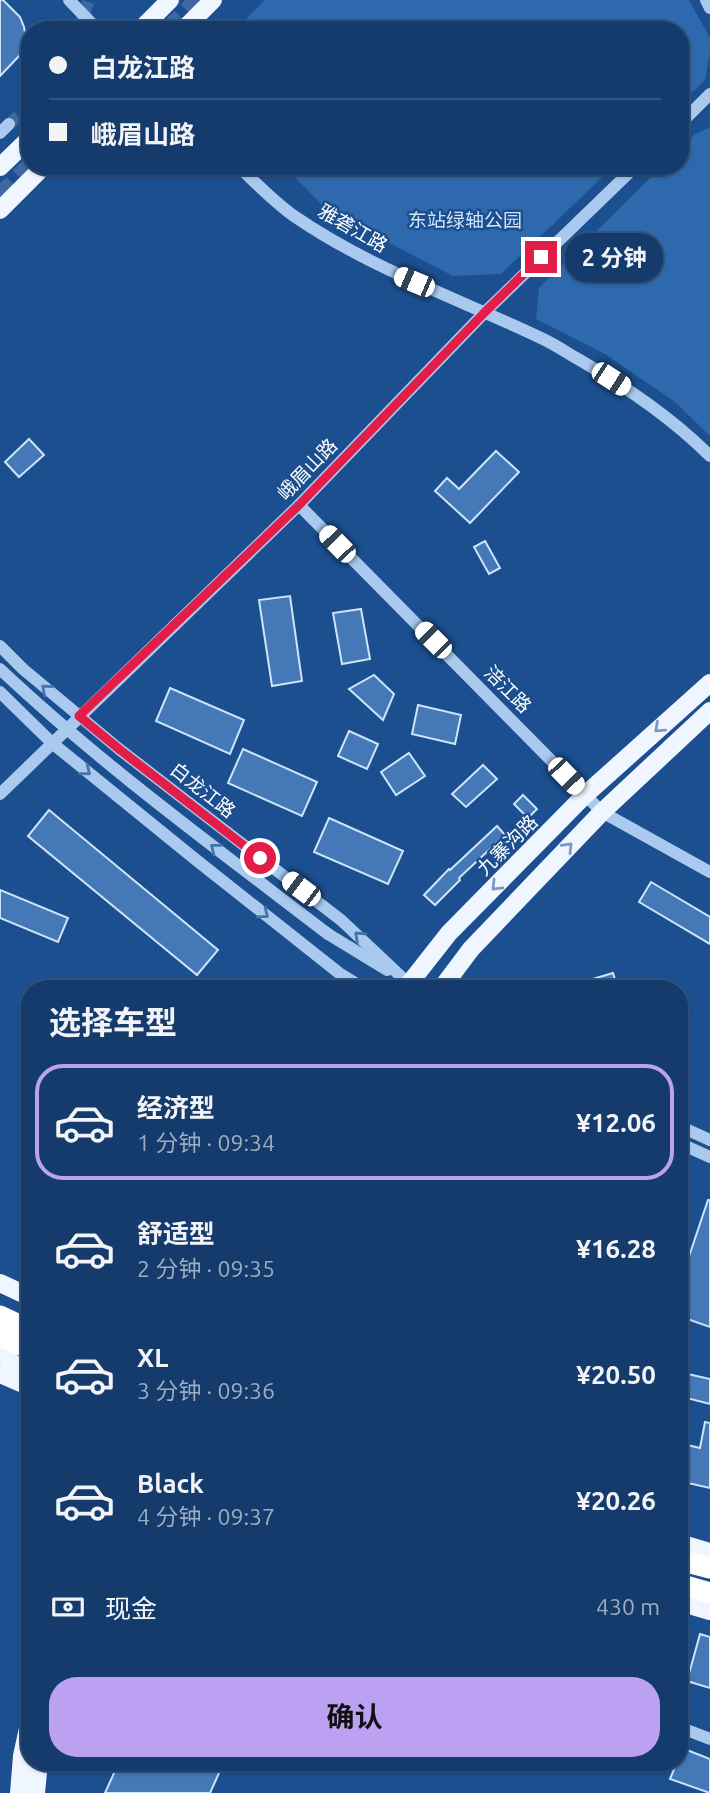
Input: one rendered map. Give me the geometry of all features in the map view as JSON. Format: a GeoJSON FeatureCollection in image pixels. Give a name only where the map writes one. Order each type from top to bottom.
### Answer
{"type":"FeatureCollection","features":[{"type":"Feature","properties":{"kind":"highway"},"geometry":{"type":"LineString","coordinates":[[0,1316],[21,1326]]}},
{"type":"Feature","properties":{"kind":"highway"},"geometry":{"type":"LineString","coordinates":[[0,1336],[21,1345]]}},
{"type":"Feature","properties":{"kind":"highway"},"geometry":{"type":"LineString","coordinates":[[688,1563],[710,1569]]}},
{"type":"Feature","properties":{"kind":"highway"},"geometry":{"type":"LineString","coordinates":[[688,1587],[710,1593]]}},
{"type":"Feature","properties":{"kind":"main road"},"geometry":{"type":"LineString","coordinates":[[149,21],[170,0]]}},
{"type":"Feature","properties":{"kind":"main road"},"geometry":{"type":"LineString","coordinates":[[192,21],[213,0]]}},
{"type":"Feature","properties":{"kind":"main road"},"geometry":{"type":"LineString","coordinates":[[0,167],[21,147]]}},
{"type":"Feature","properties":{"kind":"main road"},"geometry":{"type":"LineString","coordinates":[[0,210],[35,175]]}},
{"type":"Feature","properties":{"kind":"main road","name":"九寨沟路"},"geometry":{"type":"LineString","coordinates":[[415,980],[449,933],[585,795],[710,682]]}},
{"type":"Feature","properties":{"kind":"main road"},"geometry":{"type":"LineString","coordinates":[[448,980],[471,949],[601,812],[710,710]]}},
{"type":"Feature","properties":{"kind":"main road"},"geometry":{"type":"LineString","coordinates":[[0,1283],[21,1293]]}},
{"type":"Feature","properties":{"kind":"main road"},"geometry":{"type":"LineString","coordinates":[[0,1353],[21,1370]]}},
{"type":"Feature","properties":{"kind":"main road"},"geometry":{"type":"LineString","coordinates":[[0,1374],[21,1383]]}},
{"type":"Feature","properties":{"kind":"main road"},"geometry":{"type":"LineString","coordinates":[[688,1546],[710,1552]]}},
{"type":"Feature","properties":{"kind":"main road"},"geometry":{"type":"LineString","coordinates":[[688,1605],[710,1611]]}},
{"type":"Feature","properties":{"kind":"main road"},"geometry":{"type":"LineString","coordinates":[[19,1793],[21,1768]]}},
{"type":"Feature","properties":{"kind":"main road"},"geometry":{"type":"LineString","coordinates":[[36,1793],[38,1771]]}},
{"type":"Feature","properties":{"kind":"street"},"geometry":{"type":"LineString","coordinates":[[69,0],[89,21]]}},
{"type":"Feature","properties":{"kind":"street"},"geometry":{"type":"LineString","coordinates":[[706,0],[710,8]]}},
{"type":"Feature","properties":{"kind":"street"},"geometry":{"type":"LineString","coordinates":[[689,114],[710,94]]}},
{"type":"Feature","properties":{"kind":"street","name":"雅砻江路"},"geometry":{"type":"LineString","coordinates":[[248,175],[292,214],[334,242],[390,272],[544,340],[644,400],[710,456]]}},
{"type":"Feature","properties":{"kind":"street","name":"峨眉山路"},"geometry":{"type":"LineString","coordinates":[[0,794],[299,505],[485,312],[627,175]]}},
{"type":"Feature","properties":{"kind":"street","name":"涪江路"},"geometry":{"type":"LineString","coordinates":[[299,505],[601,812],[710,872]]}},
{"type":"Feature","properties":{"kind":"street","name":"白龙江路"},"geometry":{"type":"LineString","coordinates":[[0,646],[23,669],[129,757],[341,920],[403,980]]}},
{"type":"Feature","properties":{"kind":"street"},"geometry":{"type":"LineString","coordinates":[[0,669],[43,710],[130,782],[328,934],[399,980]]}},
{"type":"Feature","properties":{"kind":"street"},"geometry":{"type":"LineString","coordinates":[[0,692],[52,743],[350,980]]}},
{"type":"Feature","properties":{"kind":"street"},"geometry":{"type":"LineString","coordinates":[[688,1130],[710,1140]]}},
{"type":"Feature","properties":{"kind":"street"},"geometry":{"type":"LineString","coordinates":[[688,1147],[710,1157]]}},
{"type":"Feature","properties":{"kind":"street"},"geometry":{"type":"LineString","coordinates":[[688,1730],[710,1739]]}},
{"type":"Feature","properties":{"kind":"green space"},"geometry":{"type":"Polygon","coordinates":[[[265,0],[689,0],[710,38],[710,52],[705,80],[689,95],[689,21],[244,21],[265,0]]]}},
{"type":"Feature","properties":{"kind":"green space","name":"东站绿轴公园"},"geometry":{"type":"Polygon","coordinates":[[[710,127],[710,436],[675,402],[605,354],[536,319],[539,288],[653,175],[689,175],[689,140],[710,127]]]}},
{"type":"Feature","properties":{"kind":"green space","name":"东站绿轴公园"},"geometry":{"type":"Polygon","coordinates":[[[293,175],[605,175],[501,274],[453,276],[328,211],[293,175]]]}},
{"type":"Feature","properties":{"kind":"building"},"geometry":{"type":"Polygon","coordinates":[[[0,0],[3,0],[22,21],[21,54],[0,76],[0,0]]]}},
{"type":"Feature","properties":{"kind":"building"},"geometry":{"type":"Polygon","coordinates":[[[29,439],[44,455],[19,477],[5,462],[29,439]]]}},
{"type":"Feature","properties":{"kind":"building"},"geometry":{"type":"Polygon","coordinates":[[[496,451],[519,472],[470,523],[435,491],[447,478],[459,489],[496,451]]]}},
{"type":"Feature","properties":{"kind":"building"},"geometry":{"type":"Polygon","coordinates":[[[485,541],[500,568],[489,574],[474,547],[485,541]]]}},
{"type":"Feature","properties":{"kind":"building"},"geometry":{"type":"Polygon","coordinates":[[[290,596],[302,681],[272,686],[259,600],[290,596]]]}},
{"type":"Feature","properties":{"kind":"building"},"geometry":{"type":"Polygon","coordinates":[[[361,609],[370,659],[342,664],[333,613],[361,609]]]}},
{"type":"Feature","properties":{"kind":"building"},"geometry":{"type":"Polygon","coordinates":[[[374,675],[394,694],[383,720],[349,689],[374,675]]]}},
{"type":"Feature","properties":{"kind":"building"},"geometry":{"type":"Polygon","coordinates":[[[170,688],[244,720],[230,754],[156,721],[170,688]]]}},
{"type":"Feature","properties":{"kind":"building"},"geometry":{"type":"Polygon","coordinates":[[[418,705],[461,715],[455,744],[412,734],[418,705]]]}},
{"type":"Feature","properties":{"kind":"building"},"geometry":{"type":"Polygon","coordinates":[[[349,731],[378,744],[367,769],[338,756],[349,731]]]}},
{"type":"Feature","properties":{"kind":"building"},"geometry":{"type":"Polygon","coordinates":[[[243,749],[317,782],[302,816],[228,783],[243,749]]]}},
{"type":"Feature","properties":{"kind":"building"},"geometry":{"type":"Polygon","coordinates":[[[409,753],[425,776],[396,795],[381,772],[409,753]]]}},
{"type":"Feature","properties":{"kind":"building"},"geometry":{"type":"Polygon","coordinates":[[[483,765],[497,779],[466,807],[452,794],[483,765]]]}},
{"type":"Feature","properties":{"kind":"building"},"geometry":{"type":"Polygon","coordinates":[[[523,795],[537,809],[528,818],[514,804],[523,795]]]}},
{"type":"Feature","properties":{"kind":"building"},"geometry":{"type":"Polygon","coordinates":[[[49,810],[218,950],[197,975],[28,836],[49,810]]]}},
{"type":"Feature","properties":{"kind":"building"},"geometry":{"type":"Polygon","coordinates":[[[329,818],[403,851],[388,884],[314,852],[329,818]]]}},
{"type":"Feature","properties":{"kind":"building"},"geometry":{"type":"Polygon","coordinates":[[[497,826],[505,835],[459,878],[435,905],[424,895],[449,869],[497,826]]]}},
{"type":"Feature","properties":{"kind":"building"},"geometry":{"type":"Polygon","coordinates":[[[651,882],[710,917],[710,944],[639,902],[651,882]]]}},
{"type":"Feature","properties":{"kind":"building"},"geometry":{"type":"Polygon","coordinates":[[[0,890],[68,918],[58,942],[0,918],[0,890]]]}},
{"type":"Feature","properties":{"kind":"building"},"geometry":{"type":"Polygon","coordinates":[[[613,973],[615,980],[593,980],[613,973]]]}},
{"type":"Feature","properties":{"kind":"building"},"geometry":{"type":"Polygon","coordinates":[[[710,1200],[710,1327],[688,1319],[688,1259],[710,1200]]]}},
{"type":"Feature","properties":{"kind":"building"},"geometry":{"type":"Polygon","coordinates":[[[688,1374],[710,1379],[710,1404],[688,1398],[688,1374]]]}},
{"type":"Feature","properties":{"kind":"building"},"geometry":{"type":"Polygon","coordinates":[[[705,1422],[710,1423],[710,1488],[688,1483],[688,1445],[700,1448],[705,1422]]]}},
{"type":"Feature","properties":{"kind":"building"},"geometry":{"type":"Polygon","coordinates":[[[700,1634],[710,1637],[710,1688],[688,1681],[700,1634]]]}},
{"type":"Feature","properties":{"kind":"building"},"geometry":{"type":"Polygon","coordinates":[[[688,1750],[710,1759],[710,1793],[670,1779],[673,1771],[688,1771],[688,1750]]]}},
{"type":"Feature","properties":{"kind":"building"},"geometry":{"type":"Polygon","coordinates":[[[115,1771],[220,1771],[210,1793],[105,1793],[115,1771]]]}},
{"type":"Feature","properties":{"kind":"tunnel"},"geometry":{"type":"LineString","coordinates":[[81,21],[89,0]]}},
{"type":"Feature","properties":{"kind":"tunnel"},"geometry":{"type":"LineString","coordinates":[[177,21],[198,0]]}},
{"type":"Feature","properties":{"kind":"tunnel"},"geometry":{"type":"LineString","coordinates":[[9,124],[21,114]]}},
{"type":"Feature","properties":{"kind":"tunnel"},"geometry":{"type":"LineString","coordinates":[[0,196],[21,175]]}},
{"type":"Feature","properties":{"kind":"route"},"geometry":{"type":"LineString","coordinates":[[260,858],[79,716],[299,505],[541,257]]}}]}
